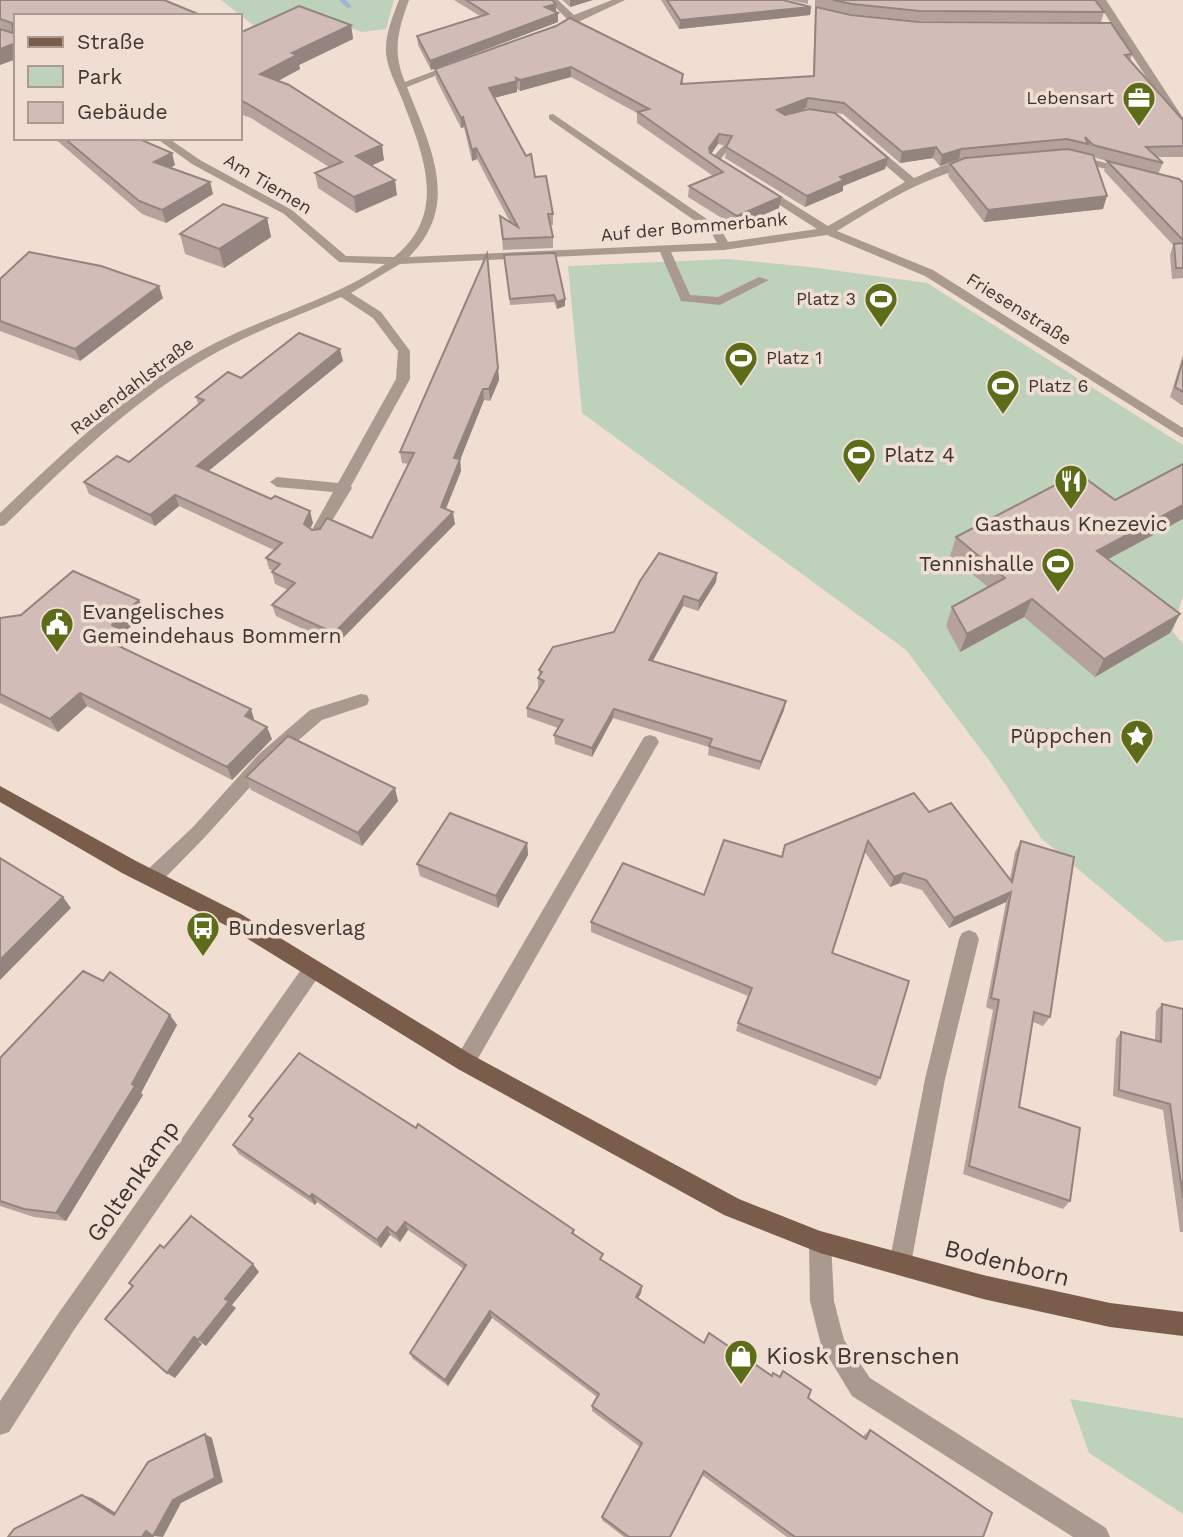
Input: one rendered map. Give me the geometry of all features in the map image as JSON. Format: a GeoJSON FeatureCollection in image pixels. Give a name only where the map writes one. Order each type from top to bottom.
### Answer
{"type":"FeatureCollection","features":[{"type":"Feature","properties":{"kind":"main road","name":"Bodenborn"},"geometry":{"type":"LineString","coordinates":[[0,793],[152,878],[234,920],[465,1062],[732,1207],[820,1242],[900,1264],[1056,1304],[1110,1315],[1183,1324]]}},
{"type":"Feature","properties":{"kind":"street","name":"Rauendahlstraße"},"geometry":{"type":"LineString","coordinates":[[0,521],[140,399],[206,354],[342,292],[397,261],[415,246],[431,213],[433,190],[420,132],[393,65],[391,51],[404,0]]}},
{"type":"Feature","properties":{"kind":"street"},"geometry":{"type":"LineString","coordinates":[[553,0],[573,19]]}},
{"type":"Feature","properties":{"kind":"street"},"geometry":{"type":"LineString","coordinates":[[541,36],[573,19],[620,0]]}},
{"type":"Feature","properties":{"kind":"street"},"geometry":{"type":"LineString","coordinates":[[1101,0],[1183,126]]}},
{"type":"Feature","properties":{"kind":"street"},"geometry":{"type":"LineString","coordinates":[[1106,28],[1119,28]]}},
{"type":"Feature","properties":{"kind":"street"},"geometry":{"type":"LineString","coordinates":[[402,86],[473,60]]}},
{"type":"Feature","properties":{"kind":"street"},"geometry":{"type":"LineString","coordinates":[[553,117],[716,230],[724,246]]}},
{"type":"Feature","properties":{"kind":"street"},"geometry":{"type":"LineString","coordinates":[[856,134],[912,182]]}},
{"type":"Feature","properties":{"kind":"street","name":"Am Tiemen"},"geometry":{"type":"LineString","coordinates":[[165,140],[197,162],[288,212],[343,259],[397,261]]}},
{"type":"Feature","properties":{"kind":"street"},"geometry":{"type":"LineString","coordinates":[[724,148],[715,160],[738,174]]}},
{"type":"Feature","properties":{"kind":"street"},"geometry":{"type":"LineString","coordinates":[[1064,155],[1143,176]]}},
{"type":"Feature","properties":{"kind":"street","name":"Auf der Bommerbank"},"geometry":{"type":"LineString","coordinates":[[397,261],[724,246],[828,231],[857,211],[912,182],[958,165],[985,162]]}},
{"type":"Feature","properties":{"kind":"street","name":"Friesenstraße"},"geometry":{"type":"LineString","coordinates":[[749,181],[828,231],[929,273],[1183,434]]}},
{"type":"Feature","properties":{"kind":"street"},"geometry":{"type":"LineString","coordinates":[[664,249],[685,298],[720,302],[763,280]]}},
{"type":"Feature","properties":{"kind":"street"},"geometry":{"type":"LineString","coordinates":[[316,536],[404,379],[404,351],[377,315],[342,292]]}},
{"type":"Feature","properties":{"kind":"street"},"geometry":{"type":"LineString","coordinates":[[277,482],[345,488]]}},
{"type":"Feature","properties":{"kind":"street"},"geometry":{"type":"LineString","coordinates":[[152,878],[199,832],[265,759],[316,715],[361,700]]}},
{"type":"Feature","properties":{"kind":"street"},"geometry":{"type":"LineString","coordinates":[[465,1062],[650,742]]}},
{"type":"Feature","properties":{"kind":"street"},"geometry":{"type":"LineString","coordinates":[[900,1264],[935,1079],[969,939]]}},
{"type":"Feature","properties":{"kind":"street","name":"Goltenkamp"},"geometry":{"type":"LineString","coordinates":[[0,1423],[66,1322],[313,970]]}},
{"type":"Feature","properties":{"kind":"street"},"geometry":{"type":"LineString","coordinates":[[820,1242],[822,1301],[833,1345],[860,1387],[1097,1537]]}},
{"type":"Feature","properties":{"kind":"green space"},"geometry":{"type":"Polygon","coordinates":[[[221,0],[394,0],[386,29],[362,32],[309,13],[257,28],[221,0]]]}},
{"type":"Feature","properties":{"kind":"green space"},"geometry":{"type":"Polygon","coordinates":[[[728,259],[927,283],[1183,445],[1183,595],[1173,632],[1183,644],[1183,940],[1165,942],[1041,838],[991,763],[906,650],[582,413],[568,266],[728,259]]]}},
{"type":"Feature","properties":{"kind":"green space"},"geometry":{"type":"Polygon","coordinates":[[[1070,1399],[1183,1418],[1183,1514],[1089,1453],[1070,1399]]]}},
{"type":"Feature","properties":{"kind":"building"},"geometry":{"type":"Polygon","coordinates":[[[0,0],[164,0],[198,14],[14,14],[14,44],[0,49],[0,29],[13,33],[12,23],[0,19],[0,0]]]}},
{"type":"Feature","properties":{"kind":"building"},"geometry":{"type":"Polygon","coordinates":[[[466,0],[552,0],[556,4],[545,7],[558,13],[430,61],[417,36],[488,14],[466,0]]]}},
{"type":"Feature","properties":{"kind":"building"},"geometry":{"type":"Polygon","coordinates":[[[667,0],[783,0],[811,7],[680,20],[667,0]]]}},
{"type":"Feature","properties":{"kind":"building"},"geometry":{"type":"Polygon","coordinates":[[[833,0],[1095,0],[1104,12],[919,11],[833,0]]]}},
{"type":"Feature","properties":{"kind":"building"},"geometry":{"type":"Polygon","coordinates":[[[299,6],[351,25],[292,53],[297,55],[260,74],[289,85],[382,145],[356,156],[395,180],[354,197],[315,173],[342,162],[242,101],[242,32],[299,6]]]}},
{"type":"Feature","properties":{"kind":"building"},"geometry":{"type":"Polygon","coordinates":[[[816,7],[851,15],[919,22],[1111,23],[1132,54],[1125,55],[1183,120],[1183,146],[1146,147],[1163,163],[1093,145],[1085,137],[1088,144],[1067,139],[961,149],[942,155],[936,147],[902,152],[844,103],[808,98],[777,110],[785,115],[809,109],[835,113],[888,158],[840,177],[844,180],[807,196],[726,147],[732,136],[719,134],[709,148],[710,153],[781,197],[737,216],[689,186],[723,172],[638,112],[649,109],[571,67],[520,80],[516,78],[517,81],[489,88],[526,156],[531,154],[535,177],[546,176],[553,214],[548,214],[553,237],[503,239],[500,216],[518,227],[476,148],[472,150],[463,117],[461,118],[435,69],[556,26],[570,18],[683,74],[681,84],[814,76],[816,7]]]}},
{"type":"Feature","properties":{"kind":"building"},"geometry":{"type":"Polygon","coordinates":[[[66,140],[142,140],[172,153],[154,162],[210,182],[162,210],[139,201],[66,140]]]}},
{"type":"Feature","properties":{"kind":"building"},"geometry":{"type":"Polygon","coordinates":[[[1068,149],[1093,155],[1107,196],[988,210],[950,164],[965,158],[1068,149]]]}},
{"type":"Feature","properties":{"kind":"building"},"geometry":{"type":"Polygon","coordinates":[[[1107,161],[1179,179],[1183,183],[1183,240],[1107,161]]]}},
{"type":"Feature","properties":{"kind":"building"},"geometry":{"type":"Polygon","coordinates":[[[223,204],[267,218],[219,249],[180,234],[223,204]]]}},
{"type":"Feature","properties":{"kind":"building"},"geometry":{"type":"Polygon","coordinates":[[[1183,243],[1183,268],[1176,268],[1174,244],[1183,243]]]}},
{"type":"Feature","properties":{"kind":"building"},"geometry":{"type":"Polygon","coordinates":[[[29,252],[101,266],[159,286],[75,349],[0,321],[0,279],[29,252]]]}},
{"type":"Feature","properties":{"kind":"building"},"geometry":{"type":"Polygon","coordinates":[[[555,253],[565,299],[557,302],[554,295],[510,299],[504,255],[555,253]]]}},
{"type":"Feature","properties":{"kind":"building"},"geometry":{"type":"Polygon","coordinates":[[[487,254],[498,368],[489,389],[483,389],[454,458],[460,459],[441,507],[453,512],[334,633],[272,605],[295,583],[272,572],[280,564],[266,558],[282,543],[175,495],[150,515],[84,482],[117,456],[129,462],[204,400],[196,397],[228,372],[241,378],[299,333],[340,349],[197,466],[271,499],[275,496],[310,511],[304,524],[312,530],[320,529],[327,518],[372,538],[414,453],[400,452],[487,254]]]}},
{"type":"Feature","properties":{"kind":"building"},"geometry":{"type":"Polygon","coordinates":[[[1183,360],[1183,392],[1175,387],[1183,360]]]}},
{"type":"Feature","properties":{"kind":"building"},"geometry":{"type":"Polygon","coordinates":[[[1183,464],[1183,505],[1097,551],[1180,614],[1104,659],[1032,599],[967,634],[952,607],[1005,578],[956,537],[1078,473],[1115,500],[1183,464]]]}},
{"type":"Feature","properties":{"kind":"building"},"geometry":{"type":"Polygon","coordinates":[[[659,553],[717,573],[699,601],[684,596],[649,660],[786,701],[761,762],[709,746],[712,739],[614,709],[592,748],[554,735],[563,720],[527,708],[544,681],[538,678],[542,672],[539,670],[553,647],[614,632],[640,581],[659,553]]]}},
{"type":"Feature","properties":{"kind":"building"},"geometry":{"type":"Polygon","coordinates":[[[73,571],[139,600],[112,625],[120,629],[108,641],[251,709],[245,716],[267,727],[227,767],[80,693],[50,719],[0,694],[0,618],[21,615],[73,571]]]}},
{"type":"Feature","properties":{"kind":"building"},"geometry":{"type":"Polygon","coordinates":[[[288,736],[395,788],[358,833],[246,777],[288,736]]]}},
{"type":"Feature","properties":{"kind":"building"},"geometry":{"type":"Polygon","coordinates":[[[914,793],[929,812],[951,803],[1012,882],[1021,841],[1074,857],[1050,1017],[1034,1012],[1019,1107],[1080,1128],[1070,1201],[969,1166],[999,1000],[991,998],[1011,892],[954,918],[926,880],[904,873],[894,877],[868,841],[832,953],[909,981],[880,1078],[738,1023],[752,988],[591,922],[623,863],[704,895],[724,840],[782,857],[785,845],[914,793]]]}},
{"type":"Feature","properties":{"kind":"building"},"geometry":{"type":"Polygon","coordinates":[[[450,813],[527,843],[496,896],[417,864],[450,813]]]}},
{"type":"Feature","properties":{"kind":"building"},"geometry":{"type":"Polygon","coordinates":[[[0,858],[63,897],[0,960],[0,858]]]}},
{"type":"Feature","properties":{"kind":"building"},"geometry":{"type":"Polygon","coordinates":[[[83,971],[103,981],[110,972],[170,1015],[132,1084],[135,1086],[56,1213],[24,1209],[0,1201],[0,1058],[83,971]]]}},
{"type":"Feature","properties":{"kind":"building"},"geometry":{"type":"Polygon","coordinates":[[[1162,1004],[1183,1009],[1183,1198],[1170,1104],[1119,1090],[1121,1032],[1161,1042],[1162,1004]]]}},
{"type":"Feature","properties":{"kind":"building"},"geometry":{"type":"Polygon","coordinates":[[[299,1053],[416,1128],[418,1124],[574,1230],[572,1233],[603,1254],[600,1259],[642,1286],[636,1297],[704,1343],[709,1333],[772,1376],[773,1373],[780,1377],[783,1371],[811,1390],[808,1398],[866,1439],[870,1430],[992,1513],[983,1537],[795,1537],[704,1471],[670,1537],[629,1537],[602,1517],[642,1443],[592,1406],[599,1394],[490,1311],[445,1380],[410,1353],[466,1265],[405,1222],[396,1234],[387,1227],[377,1240],[312,1194],[310,1197],[233,1145],[253,1119],[249,1116],[299,1053]]]}},
{"type":"Feature","properties":{"kind":"building"},"geometry":{"type":"Polygon","coordinates":[[[191,1216],[253,1264],[225,1299],[229,1301],[198,1340],[194,1337],[167,1373],[105,1319],[133,1286],[129,1283],[160,1245],[164,1248],[191,1216]]]}},
{"type":"Feature","properties":{"kind":"building"},"geometry":{"type":"Polygon","coordinates":[[[205,1434],[215,1478],[173,1500],[153,1536],[146,1531],[142,1537],[8,1537],[14,1529],[82,1495],[114,1515],[148,1462],[205,1434]]]}},
{"type":"Feature","properties":{"kind":"waterway"},"geometry":{"type":"LineString","coordinates":[[342,0],[349,7]]}},
{"type":"Feature","properties":{"kind":"place","name":"Lebensart"},"geometry":{"type":"Point","coordinates":[1139,128]}},
{"type":"Feature","properties":{"kind":"place","name":"Platz 3"},"geometry":{"type":"Point","coordinates":[881,329]}},
{"type":"Feature","properties":{"kind":"place","name":"Platz 1"},"geometry":{"type":"Point","coordinates":[741,388]}},
{"type":"Feature","properties":{"kind":"place","name":"Platz 6"},"geometry":{"type":"Point","coordinates":[1003,416]}},
{"type":"Feature","properties":{"kind":"place","name":"Platz 4"},"geometry":{"type":"Point","coordinates":[859,485]}},
{"type":"Feature","properties":{"kind":"place","name":"Gasthaus Knezevic"},"geometry":{"type":"Point","coordinates":[1071,511]}},
{"type":"Feature","properties":{"kind":"place","name":"Tennishalle"},"geometry":{"type":"Point","coordinates":[1058,594]}},
{"type":"Feature","properties":{"kind":"place","name":"Evangelisches Gemeindehaus Bommern"},"geometry":{"type":"Point","coordinates":[57,654]}},
{"type":"Feature","properties":{"kind":"place","name":"Püppchen"},"geometry":{"type":"Point","coordinates":[1137,766]}},
{"type":"Feature","properties":{"kind":"place","name":"Bundesverlag"},"geometry":{"type":"Point","coordinates":[203,958]}},
{"type":"Feature","properties":{"kind":"place","name":"Kiosk Brenschen"},"geometry":{"type":"Point","coordinates":[741,1386]}}]}
